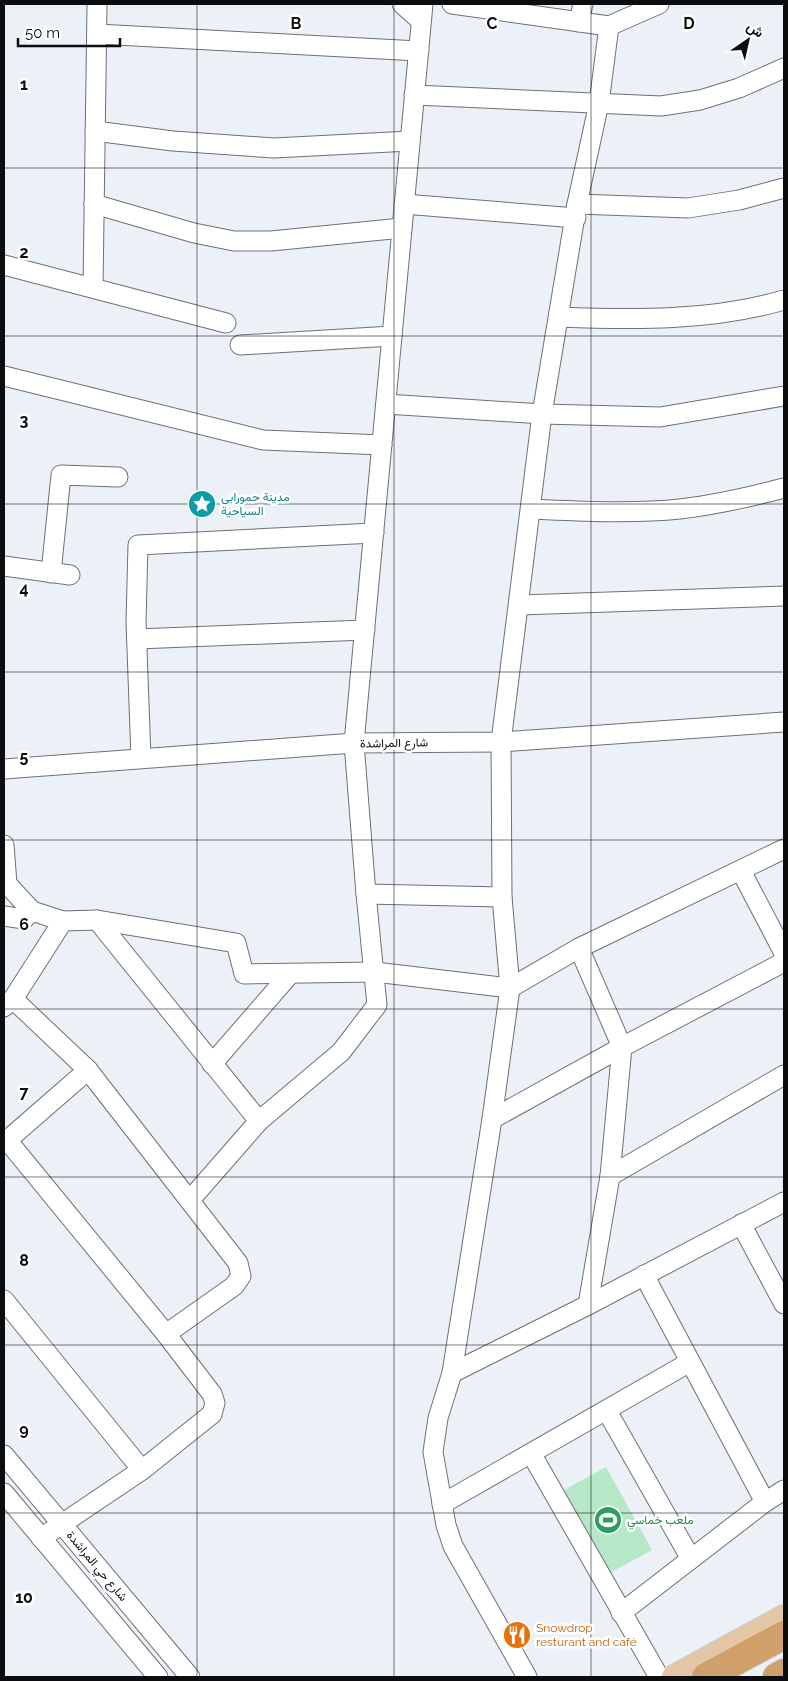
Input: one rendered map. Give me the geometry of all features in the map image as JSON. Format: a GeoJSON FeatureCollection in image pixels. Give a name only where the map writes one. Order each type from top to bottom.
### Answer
{"type":"FeatureCollection","features":[{"type":"Feature","properties":{"kind":"highway"},"geometry":{"type":"LineString","coordinates":[[706,1677],[784,1635]]}},
{"type":"Feature","properties":{"kind":"highway"},"geometry":{"type":"LineString","coordinates":[[777,1677],[784,1674]]}},
{"type":"Feature","properties":{"kind":"main road"},"geometry":{"type":"LineString","coordinates":[[674,1677],[784,1617]]}},
{"type":"Feature","properties":{"kind":"street"},"geometry":{"type":"LineString","coordinates":[[190,1200],[259,1121],[341,1052],[377,1005],[354,743],[422,13],[402,4]]}},
{"type":"Feature","properties":{"kind":"street"},"geometry":{"type":"LineString","coordinates":[[452,4],[581,13],[609,26],[659,4]]}},
{"type":"Feature","properties":{"kind":"street"},"geometry":{"type":"LineString","coordinates":[[93,288],[97,6]]}},
{"type":"Feature","properties":{"kind":"street"},"geometry":{"type":"LineString","coordinates":[[527,1677],[453,1546],[442,1504],[433,1452],[438,1418],[452,1373],[492,1119],[510,988],[502,897],[501,742],[532,509],[542,414],[576,211],[599,103],[609,26]]}},
{"type":"Feature","properties":{"kind":"street"},"geometry":{"type":"LineString","coordinates":[[97,34],[419,51]]}},
{"type":"Feature","properties":{"kind":"street"},"geometry":{"type":"LineString","coordinates":[[414,95],[661,106],[700,100],[739,88],[784,68]]}},
{"type":"Feature","properties":{"kind":"street"},"geometry":{"type":"LineString","coordinates":[[95,131],[173,141],[274,148],[410,141]]}},
{"type":"Feature","properties":{"kind":"street"},"geometry":{"type":"LineString","coordinates":[[404,204],[576,211],[688,208],[739,200],[784,188]]}},
{"type":"Feature","properties":{"kind":"street"},"geometry":{"type":"LineString","coordinates":[[94,204],[194,233],[234,241],[271,241],[402,228]]}},
{"type":"Feature","properties":{"kind":"street"},"geometry":{"type":"LineString","coordinates":[[4,265],[226,323]]}},
{"type":"Feature","properties":{"kind":"street"},"geometry":{"type":"LineString","coordinates":[[559,318],[646,320],[712,314],[784,300]]}},
{"type":"Feature","properties":{"kind":"street"},"geometry":{"type":"LineString","coordinates":[[240,346],[392,336]]}},
{"type":"Feature","properties":{"kind":"street"},"geometry":{"type":"LineString","coordinates":[[4,376],[263,440],[382,446]]}},
{"type":"Feature","properties":{"kind":"street"},"geometry":{"type":"LineString","coordinates":[[386,404],[542,414],[660,417],[784,396]]}},
{"type":"Feature","properties":{"kind":"street"},"geometry":{"type":"LineString","coordinates":[[51,573],[61,475],[118,477]]}},
{"type":"Feature","properties":{"kind":"street"},"geometry":{"type":"LineString","coordinates":[[532,509],[602,511],[679,509],[741,499],[784,488]]}},
{"type":"Feature","properties":{"kind":"street"},"geometry":{"type":"LineString","coordinates":[[141,758],[136,639],[138,545],[374,533]]}},
{"type":"Feature","properties":{"kind":"street"},"geometry":{"type":"LineString","coordinates":[[4,566],[70,576]]}},
{"type":"Feature","properties":{"kind":"street"},"geometry":{"type":"LineString","coordinates":[[520,604],[784,596]]}},
{"type":"Feature","properties":{"kind":"street"},"geometry":{"type":"LineString","coordinates":[[136,639],[365,630]]}},
{"type":"Feature","properties":{"kind":"street","name":"شارع المراشدة"},"geometry":{"type":"LineString","coordinates":[[4,769],[354,743],[501,742],[784,722]]}},
{"type":"Feature","properties":{"kind":"street"},"geometry":{"type":"LineString","coordinates":[[4,845],[7,884],[32,911],[63,921],[97,920],[236,943],[244,974],[375,972],[510,988],[579,948],[784,849]]}},
{"type":"Feature","properties":{"kind":"street"},"geometry":{"type":"LineString","coordinates":[[741,870],[784,953]]}},
{"type":"Feature","properties":{"kind":"street"},"geometry":{"type":"LineString","coordinates":[[366,894],[502,897]]}},
{"type":"Feature","properties":{"kind":"street"},"geometry":{"type":"LineString","coordinates":[[4,916],[24,918],[32,911]]}},
{"type":"Feature","properties":{"kind":"street"},"geometry":{"type":"LineString","coordinates":[[97,920],[259,1121]]}},
{"type":"Feature","properties":{"kind":"street"},"geometry":{"type":"LineString","coordinates":[[63,921],[8,1003],[88,1070],[238,1263],[241,1276],[234,1286],[166,1334]]}},
{"type":"Feature","properties":{"kind":"street"},"geometry":{"type":"LineString","coordinates":[[579,948],[622,1047],[610,1176],[588,1305]]}},
{"type":"Feature","properties":{"kind":"street"},"geometry":{"type":"LineString","coordinates":[[492,1119],[622,1047],[784,962]]}},
{"type":"Feature","properties":{"kind":"street"},"geometry":{"type":"LineString","coordinates":[[212,1064],[290,974]]}},
{"type":"Feature","properties":{"kind":"street"},"geometry":{"type":"LineString","coordinates":[[41,1538],[142,1470],[207,1419],[215,1409],[216,1403],[212,1394],[166,1334],[5,1142],[88,1070]]}},
{"type":"Feature","properties":{"kind":"street"},"geometry":{"type":"LineString","coordinates":[[610,1176],[784,1075]]}},
{"type":"Feature","properties":{"kind":"street"},"geometry":{"type":"LineString","coordinates":[[452,1373],[588,1305],[784,1202]]}},
{"type":"Feature","properties":{"kind":"street"},"geometry":{"type":"LineString","coordinates":[[742,1224],[784,1304]]}},
{"type":"Feature","properties":{"kind":"street"},"geometry":{"type":"LineString","coordinates":[[644,1275],[765,1502]]}},
{"type":"Feature","properties":{"kind":"street"},"geometry":{"type":"LineString","coordinates":[[4,1300],[142,1470]]}},
{"type":"Feature","properties":{"kind":"street"},"geometry":{"type":"LineString","coordinates":[[442,1504],[532,1455],[690,1362]]}},
{"type":"Feature","properties":{"kind":"street"},"geometry":{"type":"LineString","coordinates":[[607,1411],[691,1558]]}},
{"type":"Feature","properties":{"kind":"street","name":"شارع حي المراشدة"},"geometry":{"type":"LineString","coordinates":[[4,1455],[190,1677]]}},
{"type":"Feature","properties":{"kind":"street"},"geometry":{"type":"LineString","coordinates":[[532,1455],[620,1613],[659,1677]]}},
{"type":"Feature","properties":{"kind":"street"},"geometry":{"type":"LineString","coordinates":[[620,1613],[765,1502],[784,1490]]}},
{"type":"Feature","properties":{"kind":"street","name":"شارع حي المراشدة"},"geometry":{"type":"LineString","coordinates":[[4,1493],[158,1677]]}},
{"type":"Feature","properties":{"kind":"green space","name":"ملعب خماسي"},"geometry":{"type":"Polygon","coordinates":[[[606,1467],[652,1550],[610,1573],[564,1490],[606,1467]]]}},
{"type":"Feature","properties":{"kind":"place","name":"مدينة حمورابي السياحية"},"geometry":{"type":"Point","coordinates":[202,504]}},
{"type":"Feature","properties":{"kind":"place","name":"ملعب خماسي"},"geometry":{"type":"Point","coordinates":[608,1520]}},
{"type":"Feature","properties":{"kind":"place","name":"Snowdrop resturant and café"},"geometry":{"type":"Point","coordinates":[517,1635]}}]}
